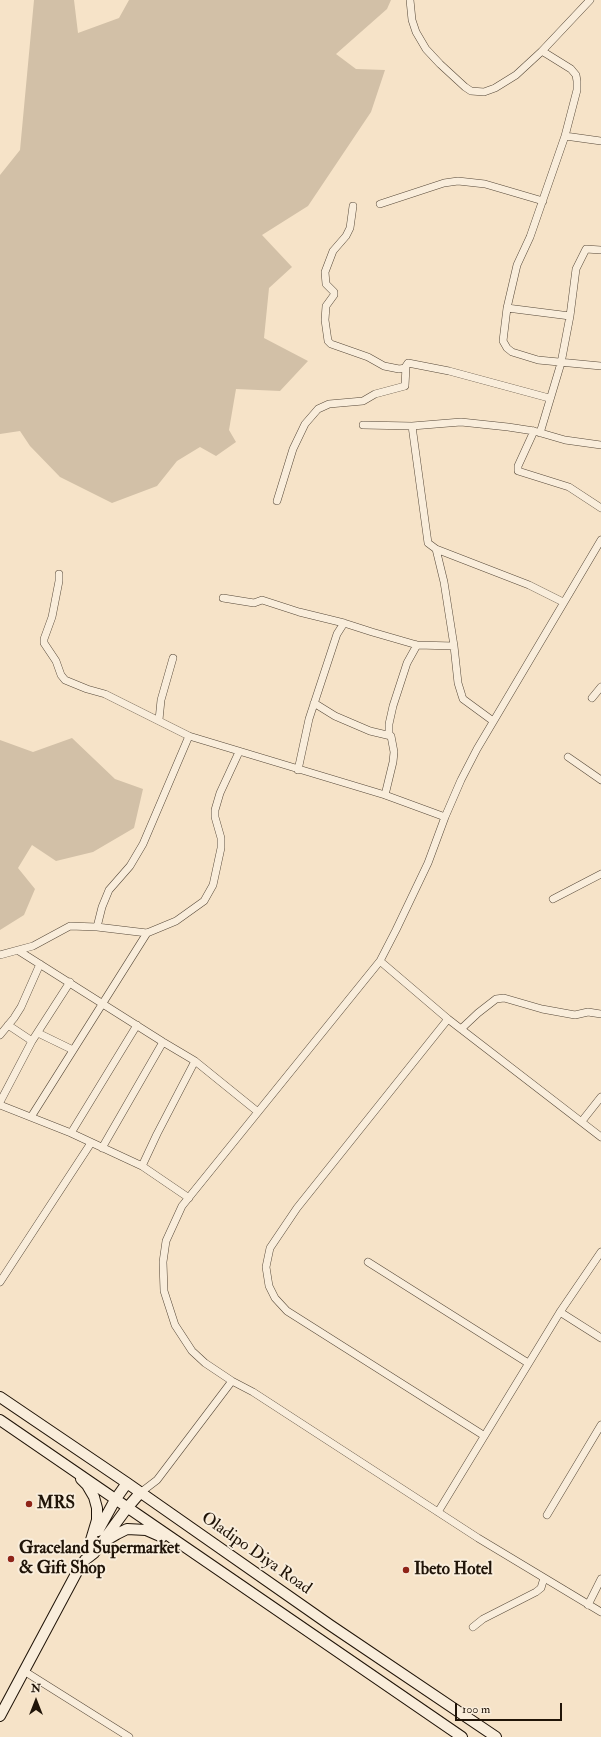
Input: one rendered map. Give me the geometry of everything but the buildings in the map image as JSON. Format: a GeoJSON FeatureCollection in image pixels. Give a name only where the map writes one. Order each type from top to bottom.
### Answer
{"type":"FeatureCollection","features":[{"type":"Feature","properties":{"kind":"main road","name":"Oladipo Diya Road"},"geometry":{"type":"LineString","coordinates":[[0,1397],[127,1483],[330,1625],[496,1737]]}},
{"type":"Feature","properties":{"kind":"main road","name":"Oladipo Diya Road"},"geometry":{"type":"LineString","coordinates":[[0,1420],[61,1460],[126,1508],[462,1737]]}},
{"type":"Feature","properties":{"kind":"main road"},"geometry":{"type":"LineString","coordinates":[[61,1460],[87,1485],[95,1502],[97,1520],[89,1554]]}},
{"type":"Feature","properties":{"kind":"main road"},"geometry":{"type":"LineString","coordinates":[[0,1716],[89,1554],[115,1500],[127,1483]]}},
{"type":"Feature","properties":{"kind":"main road"},"geometry":{"type":"LineString","coordinates":[[89,1554],[140,1493]]}},
{"type":"Feature","properties":{"kind":"main road"},"geometry":{"type":"LineString","coordinates":[[89,1554],[117,1534],[127,1529],[146,1530],[186,1548]]}},
{"type":"Feature","properties":{"kind":"street"},"geometry":{"type":"LineString","coordinates":[[410,0],[412,20],[416,32],[426,49],[455,78],[471,91],[484,92],[516,75],[542,51],[590,0]]}},
{"type":"Feature","properties":{"kind":"street"},"geometry":{"type":"LineString","coordinates":[[542,51],[571,69],[576,75],[577,81],[573,108],[565,136],[530,237],[517,264],[507,308],[503,341],[506,348],[525,357],[561,363],[601,366]]}},
{"type":"Feature","properties":{"kind":"street"},"geometry":{"type":"LineString","coordinates":[[565,136],[601,141]]}},
{"type":"Feature","properties":{"kind":"street"},"geometry":{"type":"LineString","coordinates":[[380,204],[444,183],[458,181],[485,184],[543,201]]}},
{"type":"Feature","properties":{"kind":"street"},"geometry":{"type":"LineString","coordinates":[[353,206],[350,228],[346,236],[333,251],[325,272],[326,284],[334,292],[334,295],[326,306],[325,320],[328,340],[331,344],[368,357],[384,366],[399,369],[406,368]]}},
{"type":"Feature","properties":{"kind":"street"},"geometry":{"type":"LineString","coordinates":[[601,250],[587,249],[576,269],[570,316],[561,363],[537,432],[518,466],[518,472],[569,487],[601,508]]}},
{"type":"Feature","properties":{"kind":"street"},"geometry":{"type":"LineString","coordinates":[[507,308],[570,316]]}},
{"type":"Feature","properties":{"kind":"street"},"geometry":{"type":"LineString","coordinates":[[277,501],[293,449],[305,424],[318,409],[329,404],[363,401],[375,394],[402,388],[406,384],[407,364],[425,365],[549,398]]}},
{"type":"Feature","properties":{"kind":"street"},"geometry":{"type":"LineString","coordinates":[[363,425],[412,426],[461,422],[508,427],[537,432],[565,440],[601,445]]}},
{"type":"Feature","properties":{"kind":"street"},"geometry":{"type":"LineString","coordinates":[[412,426],[427,541],[429,545],[529,585],[563,602]]}},
{"type":"Feature","properties":{"kind":"street"},"geometry":{"type":"LineString","coordinates":[[601,540],[494,720],[461,780],[445,816],[428,863],[380,961],[182,1206],[166,1241],[163,1262],[164,1291],[175,1325],[192,1352],[205,1363],[232,1381],[253,1392],[438,1512],[601,1612]]}},
{"type":"Feature","properties":{"kind":"street"},"geometry":{"type":"LineString","coordinates":[[436,549],[444,582],[458,683],[462,696],[466,701],[494,720]]}},
{"type":"Feature","properties":{"kind":"street"},"geometry":{"type":"LineString","coordinates":[[59,574],[52,618],[44,639],[63,678],[87,689],[105,694],[188,736],[385,795],[445,816]]}},
{"type":"Feature","properties":{"kind":"street"},"geometry":{"type":"LineString","coordinates":[[223,598],[254,603],[262,600],[300,612],[344,622],[416,645],[454,646]]}},
{"type":"Feature","properties":{"kind":"street"},"geometry":{"type":"LineString","coordinates":[[298,770],[314,703],[337,634],[344,622]]}},
{"type":"Feature","properties":{"kind":"street"},"geometry":{"type":"LineString","coordinates":[[385,795],[394,762],[392,739],[389,735],[389,724],[393,706],[407,663],[416,645]]}},
{"type":"Feature","properties":{"kind":"street"},"geometry":{"type":"LineString","coordinates":[[159,720],[161,700],[173,658]]}},
{"type":"Feature","properties":{"kind":"street"},"geometry":{"type":"LineString","coordinates":[[592,698],[601,687]]}},
{"type":"Feature","properties":{"kind":"street"},"geometry":{"type":"LineString","coordinates":[[314,703],[335,716],[370,731],[389,735]]}},
{"type":"Feature","properties":{"kind":"street"},"geometry":{"type":"LineString","coordinates":[[97,927],[102,907],[109,890],[130,866],[143,844],[188,736]]}},
{"type":"Feature","properties":{"kind":"street"},"geometry":{"type":"LineString","coordinates":[[0,955],[33,946],[70,926],[97,927],[147,933],[176,921],[204,901],[213,885],[221,843],[215,817],[215,810],[220,793],[239,752]]}},
{"type":"Feature","properties":{"kind":"street"},"geometry":{"type":"LineString","coordinates":[[568,757],[601,780]]}},
{"type":"Feature","properties":{"kind":"street"},"geometry":{"type":"LineString","coordinates":[[553,899],[601,874]]}},
{"type":"Feature","properties":{"kind":"street"},"geometry":{"type":"LineString","coordinates":[[31,1117],[147,933]]}},
{"type":"Feature","properties":{"kind":"street"},"geometry":{"type":"LineString","coordinates":[[19,951],[195,1061],[258,1112]]}},
{"type":"Feature","properties":{"kind":"street"},"geometry":{"type":"LineString","coordinates":[[380,961],[448,1019],[601,1136]]}},
{"type":"Feature","properties":{"kind":"street"},"geometry":{"type":"LineString","coordinates":[[0,1036],[20,1007],[40,964]]}},
{"type":"Feature","properties":{"kind":"street"},"geometry":{"type":"LineString","coordinates":[[0,1102],[32,1041],[70,982]]}},
{"type":"Feature","properties":{"kind":"street"},"geometry":{"type":"LineString","coordinates":[[461,1029],[496,999],[504,998],[542,1009],[568,1014],[578,1015],[588,1012],[601,1014]]}},
{"type":"Feature","properties":{"kind":"street"},"geometry":{"type":"LineString","coordinates":[[448,1019],[296,1208],[270,1248],[266,1267],[269,1286],[275,1298],[287,1311],[483,1435]]}},
{"type":"Feature","properties":{"kind":"street"},"geometry":{"type":"LineString","coordinates":[[8,1025],[32,1041]]}},
{"type":"Feature","properties":{"kind":"street"},"geometry":{"type":"LineString","coordinates":[[71,1133],[137,1026]]}},
{"type":"Feature","properties":{"kind":"street"},"geometry":{"type":"LineString","coordinates":[[38,1033],[73,1050]]}},
{"type":"Feature","properties":{"kind":"street"},"geometry":{"type":"LineString","coordinates":[[102,1148],[163,1042]]}},
{"type":"Feature","properties":{"kind":"street"},"geometry":{"type":"LineString","coordinates":[[142,1166],[195,1061]]}},
{"type":"Feature","properties":{"kind":"street"},"geometry":{"type":"LineString","coordinates":[[582,1121],[601,1097]]}},
{"type":"Feature","properties":{"kind":"street"},"geometry":{"type":"LineString","coordinates":[[0,1105],[71,1133],[142,1166],[189,1198]]}},
{"type":"Feature","properties":{"kind":"street"},"geometry":{"type":"LineString","coordinates":[[0,1282],[92,1143]]}},
{"type":"Feature","properties":{"kind":"street"},"geometry":{"type":"LineString","coordinates":[[438,1512],[483,1435],[528,1363],[560,1312],[601,1252]]}},
{"type":"Feature","properties":{"kind":"street"},"geometry":{"type":"LineString","coordinates":[[368,1262],[528,1363]]}},
{"type":"Feature","properties":{"kind":"street"},"geometry":{"type":"LineString","coordinates":[[560,1312],[601,1338]]}},
{"type":"Feature","properties":{"kind":"street"},"geometry":{"type":"LineString","coordinates":[[140,1493],[157,1480],[232,1381]]}},
{"type":"Feature","properties":{"kind":"street"},"geometry":{"type":"LineString","coordinates":[[547,1515],[599,1432],[601,1424]]}},
{"type":"Feature","properties":{"kind":"street"},"geometry":{"type":"LineString","coordinates":[[473,1627],[488,1616],[536,1592],[541,1588],[544,1578]]}},
{"type":"Feature","properties":{"kind":"street"},"geometry":{"type":"LineString","coordinates":[[588,1605],[601,1578]]}},
{"type":"Feature","properties":{"kind":"street"},"geometry":{"type":"LineString","coordinates":[[24,1671],[129,1737]]}},
{"type":"Feature","properties":{"kind":"shaded area"},"geometry":{"type":"Polygon","coordinates":[[[34,0],[74,0],[78,33],[119,18],[129,0],[391,0],[387,9],[336,54],[356,69],[385,70],[371,112],[308,206],[262,235],[292,267],[269,288],[264,338],[308,361],[280,391],[236,389],[229,430],[236,442],[216,456],[200,447],[177,461],[157,486],[112,503],[60,477],[30,446],[20,431],[0,434],[0,175],[20,150],[34,0]]]}},
{"type":"Feature","properties":{"kind":"shaded area"},"geometry":{"type":"Polygon","coordinates":[[[72,738],[115,779],[143,789],[134,828],[93,852],[56,861],[32,845],[18,868],[35,889],[24,915],[0,930],[0,740],[33,752],[72,738]]]}},
{"type":"Feature","properties":{"kind":"place","name":"MRS"},"geometry":{"type":"Point","coordinates":[29,1504]}},
{"type":"Feature","properties":{"kind":"place","name":"Graceland Supermarket & Gift Shop"},"geometry":{"type":"Point","coordinates":[11,1559]}},
{"type":"Feature","properties":{"kind":"place","name":"Ibeto Hotel"},"geometry":{"type":"Point","coordinates":[406,1570]}}]}
